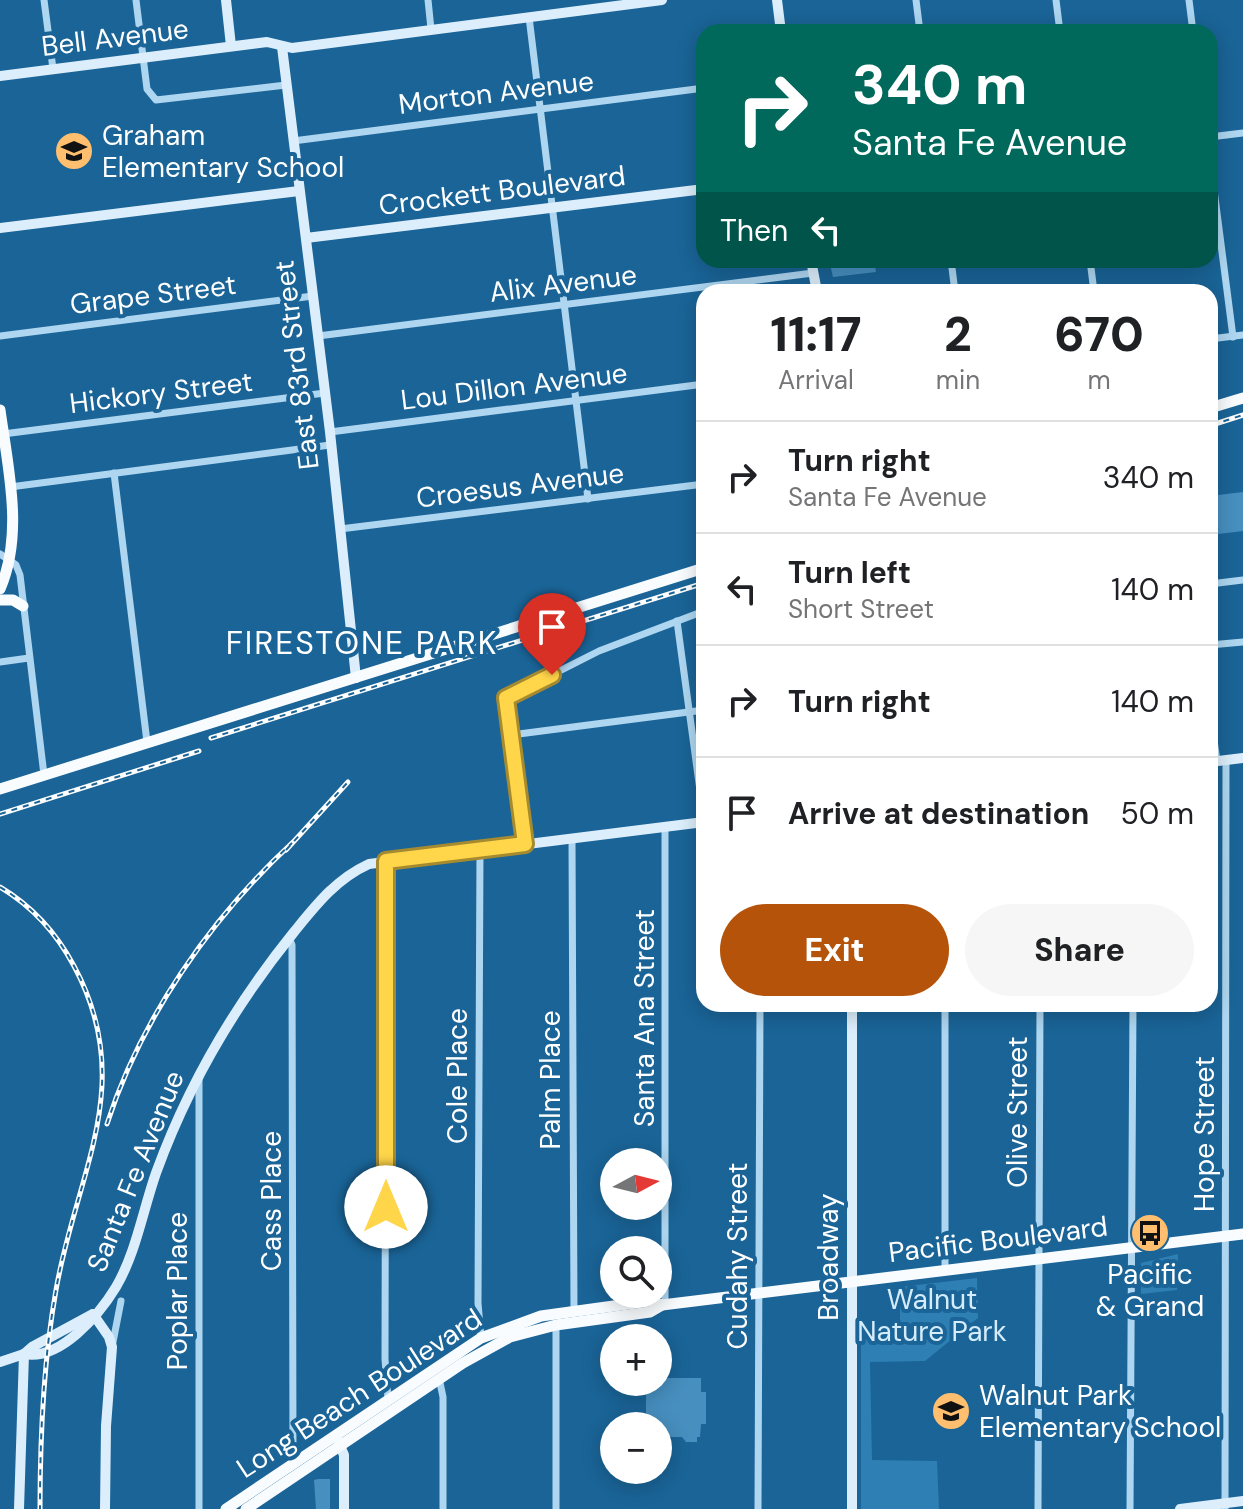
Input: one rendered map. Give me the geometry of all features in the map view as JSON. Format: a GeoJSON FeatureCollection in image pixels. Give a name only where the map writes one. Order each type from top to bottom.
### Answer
{"type":"FeatureCollection","features":[{"type":"Feature","properties":{"kind":"main road"},"geometry":{"type":"LineString","coordinates":[[1218,406],[1243,398]]}},
{"type":"Feature","properties":{"kind":"main road"},"geometry":{"type":"LineString","coordinates":[[0,410],[13,521],[0,589]]}},
{"type":"Feature","properties":{"kind":"main road"},"geometry":{"type":"LineString","coordinates":[[0,789],[696,571]]}},
{"type":"Feature","properties":{"kind":"main road"},"geometry":{"type":"LineString","coordinates":[[0,600],[13,600],[23,606]]}},
{"type":"Feature","properties":{"kind":"main road","name":"Pacific Boulevard"},"geometry":{"type":"LineString","coordinates":[[759,1294],[852,1280],[1243,1234]]}},
{"type":"Feature","properties":{"kind":"main road","name":"Long Beach Boulevard"},"geometry":{"type":"LineString","coordinates":[[672,1304],[759,1294]]}},
{"type":"Feature","properties":{"kind":"main road","name":"Long Beach Boulevard"},"geometry":{"type":"LineString","coordinates":[[246,1509],[388,1399],[481,1338],[519,1322],[555,1320],[617,1308]]}},
{"type":"Feature","properties":{"kind":"main road","name":"Long Beach Boulevard"},"geometry":{"type":"LineString","coordinates":[[226,1509],[293,1464],[510,1337],[555,1320]]}},
{"type":"Feature","properties":{"kind":"street"},"geometry":{"type":"LineString","coordinates":[[44,0],[53,69]]}},
{"type":"Feature","properties":{"kind":"street"},"geometry":{"type":"LineString","coordinates":[[136,0],[147,89],[152,98],[163,101],[286,85]]}},
{"type":"Feature","properties":{"kind":"street"},"geometry":{"type":"LineString","coordinates":[[226,0],[231,46]]}},
{"type":"Feature","properties":{"kind":"street"},"geometry":{"type":"LineString","coordinates":[[428,0],[431,29]]}},
{"type":"Feature","properties":{"kind":"street","name":"Bell Avenue"},"geometry":{"type":"LineString","coordinates":[[0,76],[267,42],[282,47],[431,29],[529,17],[583,5],[662,0]]}},
{"type":"Feature","properties":{"kind":"street"},"geometry":{"type":"LineString","coordinates":[[777,0],[780,24]]}},
{"type":"Feature","properties":{"kind":"street"},"geometry":{"type":"LineString","coordinates":[[916,0],[919,24]]}},
{"type":"Feature","properties":{"kind":"street"},"geometry":{"type":"LineString","coordinates":[[1056,0],[1059,24]]}},
{"type":"Feature","properties":{"kind":"street"},"geometry":{"type":"LineString","coordinates":[[1189,0],[1192,24]]}},
{"type":"Feature","properties":{"kind":"street"},"geometry":{"type":"LineString","coordinates":[[529,17],[588,499]]}},
{"type":"Feature","properties":{"kind":"street","name":"East 83rd Street"},"geometry":{"type":"LineString","coordinates":[[282,47],[330,432],[356,678]]}},
{"type":"Feature","properties":{"kind":"street","name":"Morton Avenue"},"geometry":{"type":"LineString","coordinates":[[293,141],[696,89]]}},
{"type":"Feature","properties":{"kind":"street"},"geometry":{"type":"LineString","coordinates":[[1218,136],[1243,133]]}},
{"type":"Feature","properties":{"kind":"street","name":"Crockett Boulevard"},"geometry":{"type":"LineString","coordinates":[[306,238],[696,190]]}},
{"type":"Feature","properties":{"kind":"street"},"geometry":{"type":"LineString","coordinates":[[0,228],[299,191]]}},
{"type":"Feature","properties":{"kind":"street"},"geometry":{"type":"LineString","coordinates":[[1218,221],[1233,337]]}},
{"type":"Feature","properties":{"kind":"street"},"geometry":{"type":"LineString","coordinates":[[812,268],[815,284]]}},
{"type":"Feature","properties":{"kind":"street","name":"Alix Avenue"},"geometry":{"type":"LineString","coordinates":[[728,284],[813,273]]}},
{"type":"Feature","properties":{"kind":"street","name":"Alix Avenue"},"geometry":{"type":"LineString","coordinates":[[318,336],[696,288]]}},
{"type":"Feature","properties":{"kind":"street","name":"Grape Street"},"geometry":{"type":"LineString","coordinates":[[0,336],[313,296]]}},
{"type":"Feature","properties":{"kind":"street"},"geometry":{"type":"LineString","coordinates":[[1218,338],[1243,335]]}},
{"type":"Feature","properties":{"kind":"street","name":"Lou Dillon Avenue"},"geometry":{"type":"LineString","coordinates":[[330,432],[696,385]]}},
{"type":"Feature","properties":{"kind":"street","name":"Hickory Street"},"geometry":{"type":"LineString","coordinates":[[2,442],[325,393]]}},
{"type":"Feature","properties":{"kind":"street"},"geometry":{"type":"LineString","coordinates":[[10,487],[330,445]]}},
{"type":"Feature","properties":{"kind":"street"},"geometry":{"type":"LineString","coordinates":[[114,473],[147,742]]}},
{"type":"Feature","properties":{"kind":"street","name":"Croesus Avenue"},"geometry":{"type":"LineString","coordinates":[[340,529],[696,485]]}},
{"type":"Feature","properties":{"kind":"street"},"geometry":{"type":"LineString","coordinates":[[5,556],[20,575],[44,775]]}},
{"type":"Feature","properties":{"kind":"street"},"geometry":{"type":"LineString","coordinates":[[1218,583],[1243,580]]}},
{"type":"Feature","properties":{"kind":"street"},"geometry":{"type":"LineString","coordinates":[[525,844],[506,698],[599,651],[696,614]]}},
{"type":"Feature","properties":{"kind":"street"},"geometry":{"type":"LineString","coordinates":[[677,621],[696,766]]}},
{"type":"Feature","properties":{"kind":"street"},"geometry":{"type":"LineString","coordinates":[[1218,644],[1243,642]]}},
{"type":"Feature","properties":{"kind":"street"},"geometry":{"type":"LineString","coordinates":[[0,662],[29,658]]}},
{"type":"Feature","properties":{"kind":"street"},"geometry":{"type":"LineString","coordinates":[[511,735],[696,711]]}},
{"type":"Feature","properties":{"kind":"street"},"geometry":{"type":"LineString","coordinates":[[1218,761],[1243,758]]}},
{"type":"Feature","properties":{"kind":"street","name":"Hope Street"},"geometry":{"type":"LineString","coordinates":[[1218,761],[1226,1236],[1225,1506]]}},
{"type":"Feature","properties":{"kind":"street","name":"Santa Fe Avenue"},"geometry":{"type":"LineString","coordinates":[[0,1362],[24,1354],[93,1314],[110,1296],[122,1274],[160,1162],[199,1072],[246,996],[289,938],[338,881],[369,864],[386,861],[696,822]]}},
{"type":"Feature","properties":{"kind":"street","name":"Santa Ana Street"},"geometry":{"type":"LineString","coordinates":[[663,1236],[665,827]]}},
{"type":"Feature","properties":{"kind":"street","name":"Palm Place"},"geometry":{"type":"LineString","coordinates":[[572,839],[574,1317]]}},
{"type":"Feature","properties":{"kind":"street","name":"Cole Place"},"geometry":{"type":"LineString","coordinates":[[480,850],[478,1303],[481,1338]]}},
{"type":"Feature","properties":{"kind":"street"},"geometry":{"type":"LineString","coordinates":[[386,861],[385,1359],[388,1399]]}},
{"type":"Feature","properties":{"kind":"street","name":"Cass Place"},"geometry":{"type":"LineString","coordinates":[[289,938],[292,945],[293,1024],[293,1464]]}},
{"type":"Feature","properties":{"kind":"street","name":"Cudahy Street"},"geometry":{"type":"LineString","coordinates":[[758,1509],[760,1012]]}},
{"type":"Feature","properties":{"kind":"street","name":"Broadway"},"geometry":{"type":"LineString","coordinates":[[852,1012],[852,1509]]}},
{"type":"Feature","properties":{"kind":"street"},"geometry":{"type":"LineString","coordinates":[[945,1012],[945,1269]]}},
{"type":"Feature","properties":{"kind":"street","name":"Olive Street"},"geometry":{"type":"LineString","coordinates":[[1038,1509],[1040,1012]]}},
{"type":"Feature","properties":{"kind":"street"},"geometry":{"type":"LineString","coordinates":[[1130,1509],[1133,1012]]}},
{"type":"Feature","properties":{"kind":"street","name":"Poplar Place"},"geometry":{"type":"LineString","coordinates":[[199,1072],[199,1509]]}},
{"type":"Feature","properties":{"kind":"street"},"geometry":{"type":"LineString","coordinates":[[105,1509],[106,1426],[112,1347],[121,1301]]}},
{"type":"Feature","properties":{"kind":"street"},"geometry":{"type":"LineString","coordinates":[[93,1314],[106,1331],[112,1347]]}},
{"type":"Feature","properties":{"kind":"street","name":"Santa Fe Avenue"},"geometry":{"type":"LineString","coordinates":[[24,1354],[35,1356],[68,1341],[89,1324],[93,1314]]}},
{"type":"Feature","properties":{"kind":"street"},"geometry":{"type":"LineString","coordinates":[[555,1320],[556,1509]]}},
{"type":"Feature","properties":{"kind":"street"},"geometry":{"type":"LineString","coordinates":[[68,1341],[88,1332],[106,1331]]}},
{"type":"Feature","properties":{"kind":"street"},"geometry":{"type":"LineString","coordinates":[[19,1509],[24,1354]]}},
{"type":"Feature","properties":{"kind":"street"},"geometry":{"type":"LineString","coordinates":[[439,1378],[443,1397],[443,1509]]}},
{"type":"Feature","properties":{"kind":"street"},"geometry":{"type":"LineString","coordinates":[[337,1440],[344,1455],[344,1509]]}},
{"type":"Feature","properties":{"kind":"street"},"geometry":{"type":"LineString","coordinates":[[1180,1509],[1225,1506],[1243,1501]]}},
{"type":"Feature","properties":{"kind":"green space"},"geometry":{"type":"Polygon","coordinates":[[[1178,1254],[1177,1290],[1141,1294],[1141,1263],[1178,1254]]]}},
{"type":"Feature","properties":{"kind":"green space","name":"Walnut Nature Park"},"geometry":{"type":"Polygon","coordinates":[[[977,1278],[978,1318],[925,1361],[870,1362],[872,1460],[937,1461],[939,1509],[861,1509],[861,1326],[900,1326],[900,1287],[977,1278]]]}},
{"type":"Feature","properties":{"kind":"building"},"geometry":{"type":"Polygon","coordinates":[[[831,268],[875,268],[876,272],[833,277],[831,268]]]}},
{"type":"Feature","properties":{"kind":"building"},"geometry":{"type":"Polygon","coordinates":[[[1243,492],[1243,531],[1218,534],[1218,495],[1243,492]]]}},
{"type":"Feature","properties":{"kind":"building"},"geometry":{"type":"Polygon","coordinates":[[[672,1378],[701,1378],[701,1392],[706,1392],[706,1424],[701,1424],[697,1442],[672,1437],[672,1412],[646,1412],[646,1396],[672,1396],[672,1378]]]}},
{"type":"Feature","properties":{"kind":"building"},"geometry":{"type":"Polygon","coordinates":[[[330,1479],[330,1509],[316,1509],[314,1480],[330,1479]]]}},
{"type":"Feature","properties":{"kind":"railway"},"geometry":{"type":"LineString","coordinates":[[1218,423],[1243,415]]}},
{"type":"Feature","properties":{"kind":"railway"},"geometry":{"type":"LineString","coordinates":[[211,738],[696,586]]}},
{"type":"Feature","properties":{"kind":"railway"},"geometry":{"type":"LineString","coordinates":[[0,814],[199,751]]}},
{"type":"Feature","properties":{"kind":"railway"},"geometry":{"type":"LineString","coordinates":[[286,850],[348,782]]}},
{"type":"Feature","properties":{"kind":"railway"},"geometry":{"type":"LineString","coordinates":[[107,1124],[139,1046],[182,972],[234,904],[292,843]]}},
{"type":"Feature","properties":{"kind":"railway"},"geometry":{"type":"LineString","coordinates":[[0,887],[33,912],[67,954],[92,1009],[101,1050],[102,1090],[96,1129],[65,1247],[48,1345],[40,1509]]}},
{"type":"Feature","properties":{"kind":"place","name":"Graham Elementary School"},"geometry":{"type":"Point","coordinates":[74,151]}},
{"type":"Feature","properties":{"kind":"place","name":"Pacific & Grand"},"geometry":{"type":"Point","coordinates":[1150,1233]}},
{"type":"Feature","properties":{"kind":"place","name":"Walnut Park Elementary School"},"geometry":{"type":"Point","coordinates":[951,1411]}},
{"type":"Feature","properties":{"kind":"district","name":"FIRESTONE PARK"},"geometry":{"type":"Point","coordinates":[362,643]}},
{"type":"Feature","properties":{"kind":"route"},"geometry":{"type":"LineString","coordinates":[[386,1207],[386,861],[525,844],[506,698],[552,675]]}}]}
